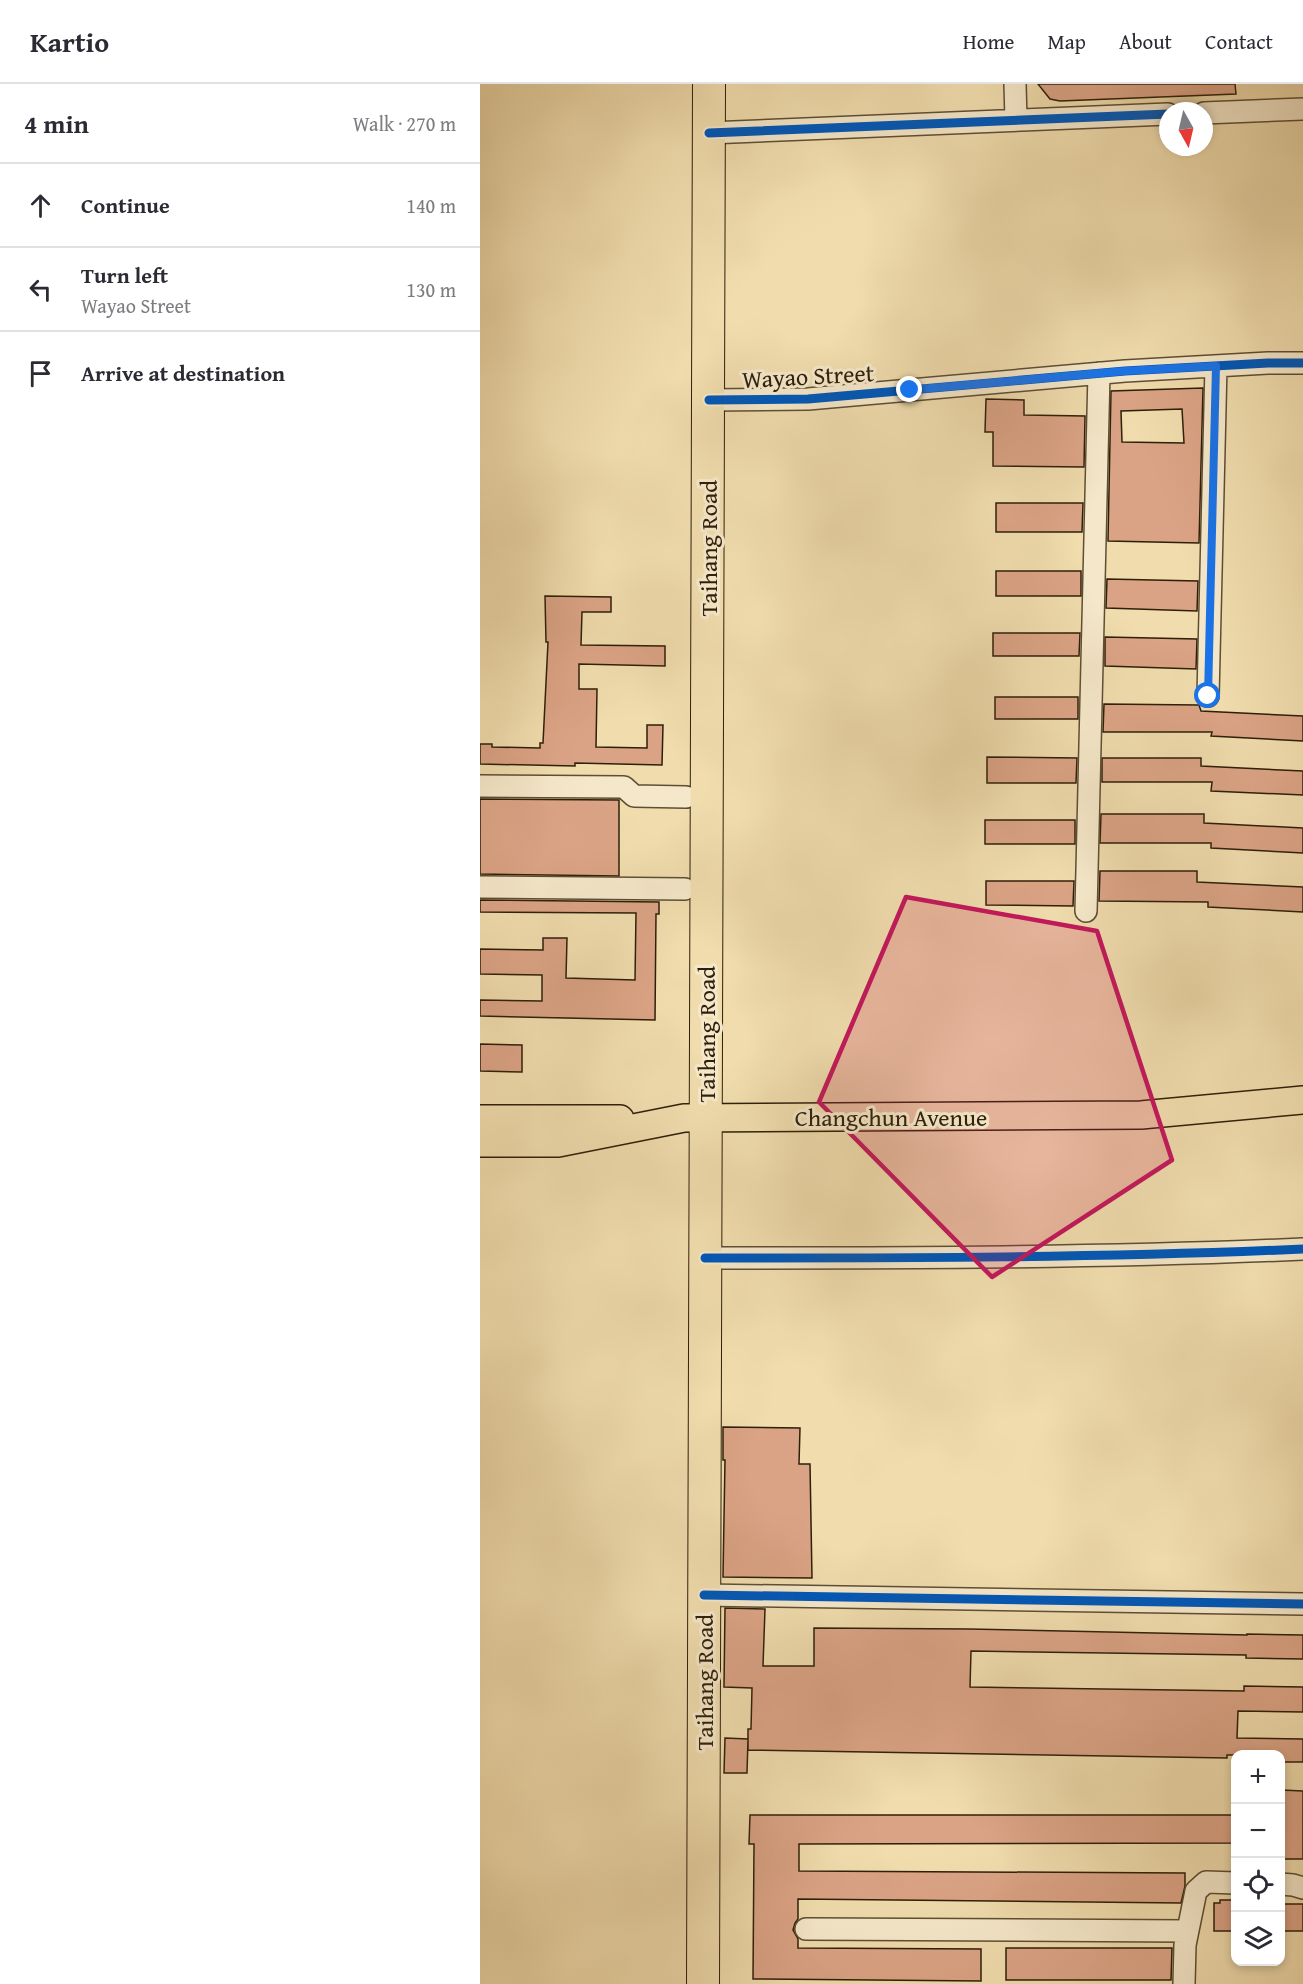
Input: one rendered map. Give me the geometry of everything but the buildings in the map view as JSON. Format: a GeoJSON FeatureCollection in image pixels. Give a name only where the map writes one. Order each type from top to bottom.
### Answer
{"type":"FeatureCollection","features":[{"type":"Feature","properties":{"kind":"highway","name":"Taihang Road"},"geometry":{"type":"LineString","coordinates":[[688,84],[685,890],[695,1118],[705,1258],[703,1984]]}},
{"type":"Feature","properties":{"kind":"highway","name":"Taihang Road"},"geometry":{"type":"LineString","coordinates":[[682,1984],[709,400],[709,84]]}},
{"type":"Feature","properties":{"kind":"main road","name":"Changchun Avenue"},"geometry":{"type":"LineString","coordinates":[[480,1143],[558,1143],[695,1118],[1141,1115],[1303,1100]]}},
{"type":"Feature","properties":{"kind":"main road"},"geometry":{"type":"LineString","coordinates":[[480,1119],[695,1118]]}},
{"type":"Feature","properties":{"kind":"street"},"geometry":{"type":"LineString","coordinates":[[1015,84],[1016,120]]}},
{"type":"Feature","properties":{"kind":"street"},"geometry":{"type":"LineString","coordinates":[[1213,113],[1303,109]]}},
{"type":"Feature","properties":{"kind":"street"},"geometry":{"type":"LineString","coordinates":[[709,133],[1159,114]]}},
{"type":"Feature","properties":{"kind":"street","name":"Wayao Street"},"geometry":{"type":"LineString","coordinates":[[709,400],[808,399],[1099,373],[1303,363]]}},
{"type":"Feature","properties":{"kind":"street"},"geometry":{"type":"LineString","coordinates":[[1208,696],[1216,366]]}},
{"type":"Feature","properties":{"kind":"street"},"geometry":{"type":"LineString","coordinates":[[1086,911],[1099,373]]}},
{"type":"Feature","properties":{"kind":"street"},"geometry":{"type":"LineString","coordinates":[[480,786],[624,787],[634,796],[686,797]]}},
{"type":"Feature","properties":{"kind":"street"},"geometry":{"type":"LineString","coordinates":[[480,887],[685,890]]}},
{"type":"Feature","properties":{"kind":"street"},"geometry":{"type":"LineString","coordinates":[[705,1258],[987,1258],[1303,1249]]}},
{"type":"Feature","properties":{"kind":"street"},"geometry":{"type":"LineString","coordinates":[[704,1595],[1303,1604]]}},
{"type":"Feature","properties":{"kind":"street"},"geometry":{"type":"LineString","coordinates":[[1184,1984],[1185,1945],[1196,1891],[1206,1882],[1231,1883]]}},
{"type":"Feature","properties":{"kind":"street"},"geometry":{"type":"LineString","coordinates":[[1285,1884],[1303,1888]]}},
{"type":"Feature","properties":{"kind":"street"},"geometry":{"type":"LineString","coordinates":[[806,1929],[1188,1931]]}},
{"type":"Feature","properties":{"kind":"highlighted area"},"geometry":{"type":"Polygon","coordinates":[[[906,897],[1097,931],[1172,1160],[992,1277],[819,1102],[906,897]]]}},
{"type":"Feature","properties":{"kind":"cycle path"},"geometry":{"type":"LineString","coordinates":[[709,133],[1159,114]]}},
{"type":"Feature","properties":{"kind":"cycle path"},"geometry":{"type":"LineString","coordinates":[[709,400],[808,399],[1125,371],[1303,363]]}},
{"type":"Feature","properties":{"kind":"cycle path"},"geometry":{"type":"LineString","coordinates":[[705,1258],[1079,1256],[1303,1249]]}},
{"type":"Feature","properties":{"kind":"cycle path"},"geometry":{"type":"LineString","coordinates":[[704,1595],[1303,1604]]}},
{"type":"Feature","properties":{"kind":"route"},"geometry":{"type":"LineString","coordinates":[[910,390],[1125,371],[1216,366],[1208,696]]}}]}
